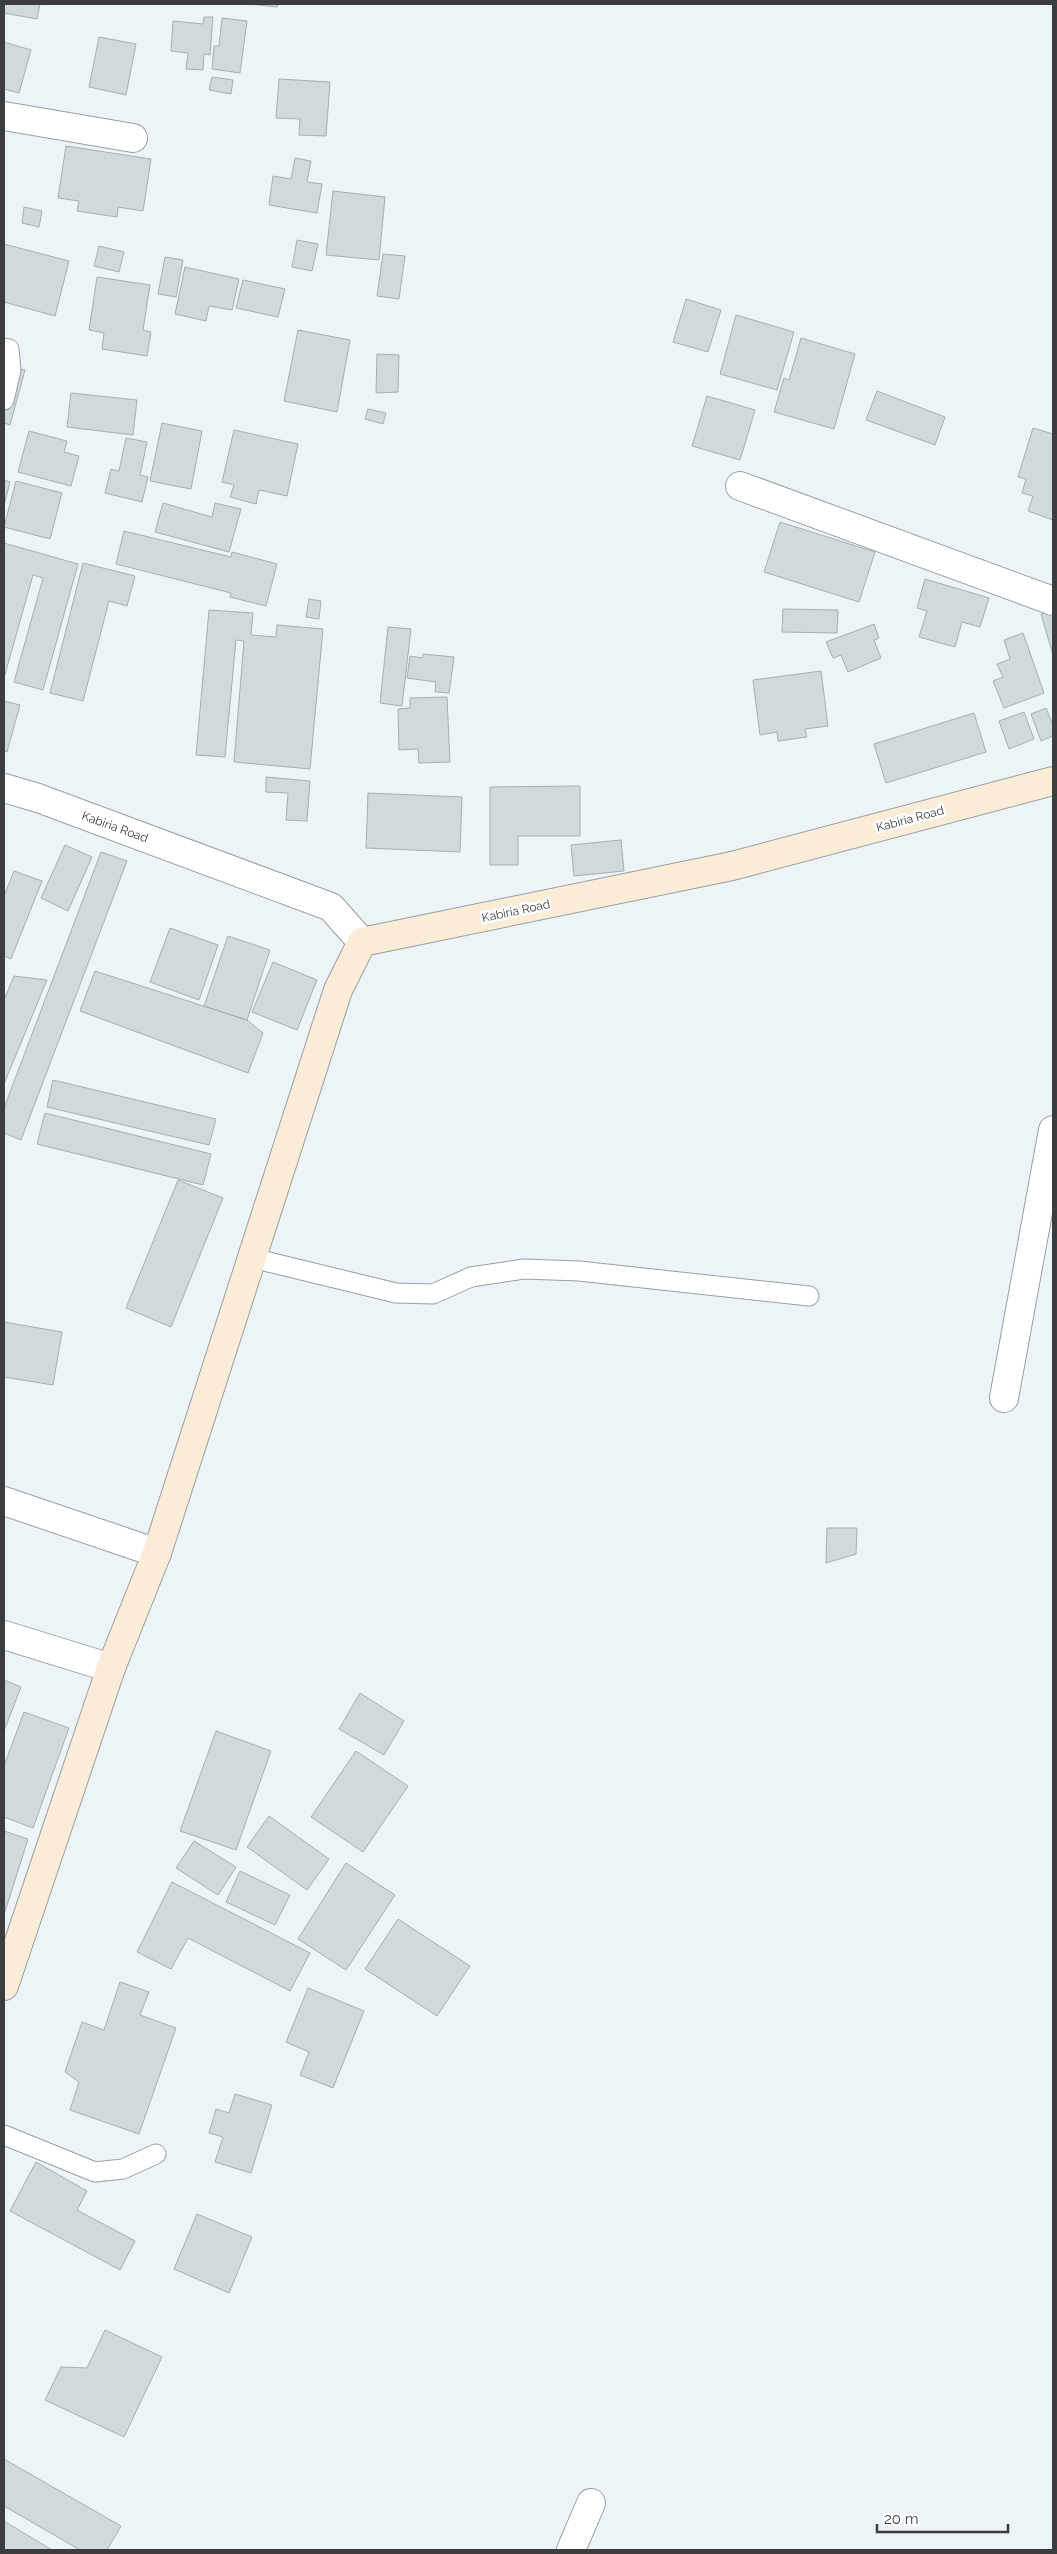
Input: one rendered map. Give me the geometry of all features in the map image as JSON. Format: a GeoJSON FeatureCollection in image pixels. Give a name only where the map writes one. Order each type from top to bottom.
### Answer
{"type":"FeatureCollection","features":[{"type":"Feature","properties":{"kind":"main road","name":"Kabiria Road"},"geometry":{"type":"LineString","coordinates":[[362,942],[732,866],[1053,782]]}},
{"type":"Feature","properties":{"kind":"main road"},"geometry":{"type":"LineString","coordinates":[[4,1986],[111,1668],[156,1553],[338,990],[362,942]]}},
{"type":"Feature","properties":{"kind":"street"},"geometry":{"type":"LineString","coordinates":[[4,116],[133,138]]}},
{"type":"Feature","properties":{"kind":"street"},"geometry":{"type":"LineString","coordinates":[[740,486],[1053,601]]}},
{"type":"Feature","properties":{"kind":"street","name":"Kabiria Road"},"geometry":{"type":"LineString","coordinates":[[4,788],[38,798],[331,907],[362,942]]}},
{"type":"Feature","properties":{"kind":"street"},"geometry":{"type":"LineString","coordinates":[[1004,1398],[1053,1130]]}},
{"type":"Feature","properties":{"kind":"street"},"geometry":{"type":"LineString","coordinates":[[4,1501],[156,1553]]}},
{"type":"Feature","properties":{"kind":"street"},"geometry":{"type":"LineString","coordinates":[[4,1635],[111,1668]]}},
{"type":"Feature","properties":{"kind":"street"},"geometry":{"type":"LineString","coordinates":[[571,2550],[591,2503]]}},
{"type":"Feature","properties":{"kind":"lane"},"geometry":{"type":"LineString","coordinates":[[4,348],[9,349],[11,370],[4,400]]}},
{"type":"Feature","properties":{"kind":"lane"},"geometry":{"type":"LineString","coordinates":[[252,1258],[396,1293],[433,1294],[471,1277],[524,1270],[579,1271],[809,1296]]}},
{"type":"Feature","properties":{"kind":"lane"},"geometry":{"type":"LineString","coordinates":[[4,2135],[95,2172],[123,2169],[156,2154]]}},
{"type":"Feature","properties":{"kind":"building"},"geometry":{"type":"Polygon","coordinates":[[[4,4],[40,4],[37,19],[4,13],[4,4]]]}},
{"type":"Feature","properties":{"kind":"building"},"geometry":{"type":"Polygon","coordinates":[[[248,4],[278,4],[277,7],[248,4]]]}},
{"type":"Feature","properties":{"kind":"building"},"geometry":{"type":"Polygon","coordinates":[[[204,17],[213,17],[210,55],[204,54],[203,70],[186,69],[188,53],[171,51],[173,21],[203,24],[204,17]]]}},
{"type":"Feature","properties":{"kind":"building"},"geometry":{"type":"Polygon","coordinates":[[[222,18],[247,21],[240,73],[212,69],[214,46],[219,46],[222,18]]]}},
{"type":"Feature","properties":{"kind":"building"},"geometry":{"type":"Polygon","coordinates":[[[99,37],[136,44],[126,95],[89,87],[99,37]]]}},
{"type":"Feature","properties":{"kind":"building"},"geometry":{"type":"Polygon","coordinates":[[[4,42],[31,50],[19,93],[4,89],[4,42]]]}},
{"type":"Feature","properties":{"kind":"building"},"geometry":{"type":"Polygon","coordinates":[[[212,77],[233,80],[231,94],[209,90],[212,77]]]}},
{"type":"Feature","properties":{"kind":"building"},"geometry":{"type":"Polygon","coordinates":[[[279,79],[330,82],[326,136],[299,135],[300,119],[276,118],[279,79]]]}},
{"type":"Feature","properties":{"kind":"building"},"geometry":{"type":"Polygon","coordinates":[[[66,146],[151,159],[143,211],[118,207],[117,217],[77,211],[79,201],[58,198],[66,146]]]}},
{"type":"Feature","properties":{"kind":"building"},"geometry":{"type":"Polygon","coordinates":[[[295,158],[311,161],[307,182],[322,184],[317,213],[269,205],[273,176],[291,179],[295,158]]]}},
{"type":"Feature","properties":{"kind":"building"},"geometry":{"type":"Polygon","coordinates":[[[333,191],[385,197],[379,260],[326,255],[333,191]]]}},
{"type":"Feature","properties":{"kind":"building"},"geometry":{"type":"Polygon","coordinates":[[[24,207],[42,211],[39,227],[22,223],[24,207]]]}},
{"type":"Feature","properties":{"kind":"building"},"geometry":{"type":"Polygon","coordinates":[[[297,240],[318,244],[312,271],[292,267],[297,240]]]}},
{"type":"Feature","properties":{"kind":"building"},"geometry":{"type":"Polygon","coordinates":[[[4,244],[69,261],[55,316],[4,302],[4,244]]]}},
{"type":"Feature","properties":{"kind":"building"},"geometry":{"type":"Polygon","coordinates":[[[99,246],[124,252],[119,272],[94,266],[99,246]]]}},
{"type":"Feature","properties":{"kind":"building"},"geometry":{"type":"Polygon","coordinates":[[[383,254],[405,256],[399,299],[377,296],[383,254]]]}},
{"type":"Feature","properties":{"kind":"building"},"geometry":{"type":"Polygon","coordinates":[[[165,257],[183,260],[176,297],[158,294],[165,257]]]}},
{"type":"Feature","properties":{"kind":"building"},"geometry":{"type":"Polygon","coordinates":[[[185,267],[239,279],[232,310],[209,306],[206,321],[175,314],[185,267]]]}},
{"type":"Feature","properties":{"kind":"building"},"geometry":{"type":"Polygon","coordinates":[[[97,277],[150,285],[143,330],[151,332],[147,356],[102,349],[104,333],[89,330],[97,277]]]}},
{"type":"Feature","properties":{"kind":"building"},"geometry":{"type":"Polygon","coordinates":[[[243,280],[285,289],[278,317],[236,308],[243,280]]]}},
{"type":"Feature","properties":{"kind":"building"},"geometry":{"type":"Polygon","coordinates":[[[686,299],[721,310],[708,352],[673,342],[686,299]]]}},
{"type":"Feature","properties":{"kind":"building"},"geometry":{"type":"Polygon","coordinates":[[[736,315],[794,332],[777,390],[720,374],[736,315]]]}},
{"type":"Feature","properties":{"kind":"building"},"geometry":{"type":"Polygon","coordinates":[[[298,330],[350,340],[337,412],[284,401],[298,330]]]}},
{"type":"Feature","properties":{"kind":"building"},"geometry":{"type":"Polygon","coordinates":[[[801,338],[855,354],[834,429],[774,412],[784,378],[789,380],[801,338]]]}},
{"type":"Feature","properties":{"kind":"building"},"geometry":{"type":"Polygon","coordinates":[[[377,354],[399,355],[398,392],[376,393],[377,354]]]}},
{"type":"Feature","properties":{"kind":"building"},"geometry":{"type":"Polygon","coordinates":[[[4,364],[25,370],[10,425],[4,423],[4,364]]]}},
{"type":"Feature","properties":{"kind":"building"},"geometry":{"type":"Polygon","coordinates":[[[877,391],[945,417],[935,445],[866,420],[877,391]]]}},
{"type":"Feature","properties":{"kind":"building"},"geometry":{"type":"Polygon","coordinates":[[[71,393],[137,400],[133,435],[67,427],[71,393]]]}},
{"type":"Feature","properties":{"kind":"building"},"geometry":{"type":"Polygon","coordinates":[[[707,396],[755,410],[740,460],[692,446],[707,396]]]}},
{"type":"Feature","properties":{"kind":"building"},"geometry":{"type":"Polygon","coordinates":[[[368,409],[386,413],[383,424],[365,419],[368,409]]]}},
{"type":"Feature","properties":{"kind":"building"},"geometry":{"type":"Polygon","coordinates":[[[162,423],[202,431],[191,489],[150,481],[162,423]]]}},
{"type":"Feature","properties":{"kind":"building"},"geometry":{"type":"Polygon","coordinates":[[[1033,428],[1053,434],[1053,520],[1028,511],[1033,496],[1022,493],[1026,479],[1018,477],[1033,428]]]}},
{"type":"Feature","properties":{"kind":"building"},"geometry":{"type":"Polygon","coordinates":[[[234,430],[298,444],[287,496],[259,490],[256,504],[230,497],[234,485],[222,482],[234,430]]]}},
{"type":"Feature","properties":{"kind":"building"},"geometry":{"type":"Polygon","coordinates":[[[29,431],[67,441],[64,452],[79,456],[71,486],[18,472],[29,431]]]}},
{"type":"Feature","properties":{"kind":"building"},"geometry":{"type":"Polygon","coordinates":[[[126,438],[147,442],[140,475],[148,477],[142,502],[105,493],[111,469],[119,471],[126,438]]]}},
{"type":"Feature","properties":{"kind":"building"},"geometry":{"type":"Polygon","coordinates":[[[4,480],[10,482],[4,506],[4,480]]]}},
{"type":"Feature","properties":{"kind":"building"},"geometry":{"type":"Polygon","coordinates":[[[16,481],[62,493],[50,539],[4,527],[16,481]]]}},
{"type":"Feature","properties":{"kind":"building"},"geometry":{"type":"Polygon","coordinates":[[[163,503],[212,517],[215,503],[241,509],[229,552],[155,532],[163,503]]]}},
{"type":"Feature","properties":{"kind":"building"},"geometry":{"type":"Polygon","coordinates":[[[780,522],[875,552],[859,602],[764,572],[780,522]]]}},
{"type":"Feature","properties":{"kind":"building"},"geometry":{"type":"Polygon","coordinates":[[[124,531],[231,557],[232,552],[277,564],[266,606],[230,597],[231,593],[116,564],[124,531]]]}},
{"type":"Feature","properties":{"kind":"building"},"geometry":{"type":"Polygon","coordinates":[[[4,543],[78,564],[43,690],[14,682],[43,578],[33,575],[4,678],[4,543]]]}},
{"type":"Feature","properties":{"kind":"building"},"geometry":{"type":"Polygon","coordinates":[[[83,563],[135,576],[127,606],[109,601],[83,701],[50,693],[83,563]]]}},
{"type":"Feature","properties":{"kind":"building"},"geometry":{"type":"Polygon","coordinates":[[[925,579],[989,598],[980,627],[962,622],[955,647],[919,637],[927,611],[917,608],[925,579]]]}},
{"type":"Feature","properties":{"kind":"building"},"geometry":{"type":"Polygon","coordinates":[[[309,599],[321,601],[319,619],[306,617],[309,599]]]}},
{"type":"Feature","properties":{"kind":"building"},"geometry":{"type":"Polygon","coordinates":[[[783,609],[838,610],[837,633],[782,632],[783,609]]]}},
{"type":"Feature","properties":{"kind":"building"},"geometry":{"type":"Polygon","coordinates":[[[209,610],[253,613],[251,635],[276,637],[277,625],[323,629],[310,769],[234,762],[244,641],[236,640],[225,757],[196,755],[209,610]]]}},
{"type":"Feature","properties":{"kind":"building"},"geometry":{"type":"Polygon","coordinates":[[[1053,610],[1053,655],[1041,614],[1053,610]]]}},
{"type":"Feature","properties":{"kind":"building"},"geometry":{"type":"Polygon","coordinates":[[[874,624],[879,638],[874,640],[881,658],[848,672],[841,655],[833,658],[826,642],[874,624]]]}},
{"type":"Feature","properties":{"kind":"building"},"geometry":{"type":"Polygon","coordinates":[[[388,627],[411,629],[402,706],[380,703],[388,627]]]}},
{"type":"Feature","properties":{"kind":"building"},"geometry":{"type":"Polygon","coordinates":[[[1023,633],[1044,693],[1004,708],[993,681],[1003,677],[997,664],[1010,659],[1004,640],[1023,633]]]}},
{"type":"Feature","properties":{"kind":"building"},"geometry":{"type":"Polygon","coordinates":[[[423,654],[454,657],[449,693],[435,692],[436,682],[407,678],[410,656],[422,658],[423,654]]]}},
{"type":"Feature","properties":{"kind":"building"},"geometry":{"type":"Polygon","coordinates":[[[821,671],[828,726],[805,729],[807,737],[778,741],[777,732],[760,735],[753,680],[821,671]]]}},
{"type":"Feature","properties":{"kind":"building"},"geometry":{"type":"Polygon","coordinates":[[[447,697],[450,762],[419,763],[418,749],[399,750],[398,709],[410,708],[410,698],[447,697]]]}},
{"type":"Feature","properties":{"kind":"building"},"geometry":{"type":"Polygon","coordinates":[[[4,701],[20,705],[7,752],[4,751],[4,701]]]}},
{"type":"Feature","properties":{"kind":"building"},"geometry":{"type":"Polygon","coordinates":[[[1046,708],[1053,725],[1053,736],[1041,741],[1031,714],[1046,708]]]}},
{"type":"Feature","properties":{"kind":"building"},"geometry":{"type":"Polygon","coordinates":[[[1024,712],[1034,739],[1009,749],[999,721],[1024,712]]]}},
{"type":"Feature","properties":{"kind":"building"},"geometry":{"type":"Polygon","coordinates":[[[974,713],[986,752],[886,783],[874,744],[974,713]]]}},
{"type":"Feature","properties":{"kind":"building"},"geometry":{"type":"Polygon","coordinates":[[[266,777],[310,781],[307,821],[286,820],[288,793],[266,792],[266,777]]]}},
{"type":"Feature","properties":{"kind":"building"},"geometry":{"type":"Polygon","coordinates":[[[580,786],[580,836],[518,836],[518,865],[490,865],[490,787],[580,786]]]}},
{"type":"Feature","properties":{"kind":"building"},"geometry":{"type":"Polygon","coordinates":[[[368,793],[462,797],[460,852],[366,848],[368,793]]]}},
{"type":"Feature","properties":{"kind":"building"},"geometry":{"type":"Polygon","coordinates":[[[621,840],[624,871],[574,876],[571,845],[621,840]]]}},
{"type":"Feature","properties":{"kind":"building"},"geometry":{"type":"Polygon","coordinates":[[[65,845],[92,857],[68,911],[41,898],[65,845]]]}},
{"type":"Feature","properties":{"kind":"building"},"geometry":{"type":"Polygon","coordinates":[[[101,852],[127,861],[21,1140],[4,1133],[4,1108],[101,852]]]}},
{"type":"Feature","properties":{"kind":"building"},"geometry":{"type":"Polygon","coordinates":[[[14,871],[42,881],[11,959],[4,956],[4,896],[14,871]]]}},
{"type":"Feature","properties":{"kind":"building"},"geometry":{"type":"Polygon","coordinates":[[[170,928],[218,945],[199,1000],[150,982],[170,928]]]}},
{"type":"Feature","properties":{"kind":"building"},"geometry":{"type":"Polygon","coordinates":[[[228,936],[270,950],[247,1020],[204,1006],[228,936]]]}},
{"type":"Feature","properties":{"kind":"building"},"geometry":{"type":"Polygon","coordinates":[[[273,962],[317,980],[297,1030],[252,1012],[273,962]]]}},
{"type":"Feature","properties":{"kind":"building"},"geometry":{"type":"Polygon","coordinates":[[[95,971],[247,1020],[263,1033],[248,1073],[80,1011],[95,971]]]}},
{"type":"Feature","properties":{"kind":"building"},"geometry":{"type":"Polygon","coordinates":[[[14,976],[47,980],[4,1084],[4,1000],[14,976]]]}},
{"type":"Feature","properties":{"kind":"building"},"geometry":{"type":"Polygon","coordinates":[[[53,1080],[216,1119],[209,1145],[47,1107],[53,1080]]]}},
{"type":"Feature","properties":{"kind":"building"},"geometry":{"type":"Polygon","coordinates":[[[45,1113],[211,1154],[203,1185],[37,1144],[45,1113]]]}},
{"type":"Feature","properties":{"kind":"building"},"geometry":{"type":"Polygon","coordinates":[[[178,1180],[223,1198],[171,1327],[126,1308],[178,1180]]]}},
{"type":"Feature","properties":{"kind":"building"},"geometry":{"type":"Polygon","coordinates":[[[4,1322],[62,1332],[53,1385],[4,1377],[4,1322]]]}},
{"type":"Feature","properties":{"kind":"building"},"geometry":{"type":"Polygon","coordinates":[[[827,1528],[857,1528],[856,1554],[826,1563],[827,1528]]]}},
{"type":"Feature","properties":{"kind":"building"},"geometry":{"type":"Polygon","coordinates":[[[4,1680],[21,1687],[4,1731],[4,1680]]]}},
{"type":"Feature","properties":{"kind":"building"},"geometry":{"type":"Polygon","coordinates":[[[360,1693],[404,1721],[384,1755],[339,1729],[360,1693]]]}},
{"type":"Feature","properties":{"kind":"building"},"geometry":{"type":"Polygon","coordinates":[[[24,1712],[69,1728],[33,1828],[4,1817],[4,1766],[24,1712]]]}},
{"type":"Feature","properties":{"kind":"building"},"geometry":{"type":"Polygon","coordinates":[[[216,1731],[271,1751],[236,1850],[180,1831],[216,1731]]]}},
{"type":"Feature","properties":{"kind":"building"},"geometry":{"type":"Polygon","coordinates":[[[356,1751],[408,1786],[363,1852],[311,1817],[356,1751]]]}},
{"type":"Feature","properties":{"kind":"building"},"geometry":{"type":"Polygon","coordinates":[[[269,1816],[329,1859],[307,1890],[247,1847],[269,1816]]]}},
{"type":"Feature","properties":{"kind":"building"},"geometry":{"type":"Polygon","coordinates":[[[4,1831],[28,1839],[4,1915],[4,1831]]]}},
{"type":"Feature","properties":{"kind":"building"},"geometry":{"type":"Polygon","coordinates":[[[194,1841],[236,1867],[218,1895],[176,1868],[194,1841]]]}},
{"type":"Feature","properties":{"kind":"building"},"geometry":{"type":"Polygon","coordinates":[[[346,1863],[395,1895],[346,1970],[298,1939],[346,1863]]]}},
{"type":"Feature","properties":{"kind":"building"},"geometry":{"type":"Polygon","coordinates":[[[240,1871],[290,1895],[275,1925],[226,1902],[240,1871]]]}},
{"type":"Feature","properties":{"kind":"building"},"geometry":{"type":"Polygon","coordinates":[[[172,1882],[310,1953],[290,1991],[188,1938],[171,1969],[137,1952],[172,1882]]]}},
{"type":"Feature","properties":{"kind":"building"},"geometry":{"type":"Polygon","coordinates":[[[398,1919],[470,1966],[437,2016],[365,1969],[398,1919]]]}},
{"type":"Feature","properties":{"kind":"building"},"geometry":{"type":"Polygon","coordinates":[[[120,1982],[149,1992],[140,2015],[176,2028],[139,2134],[70,2110],[79,2082],[65,2072],[82,2022],[104,2030],[120,1982]]]}},
{"type":"Feature","properties":{"kind":"building"},"geometry":{"type":"Polygon","coordinates":[[[308,1988],[364,2011],[333,2088],[300,2075],[309,2052],[286,2042],[308,1988]]]}},
{"type":"Feature","properties":{"kind":"building"},"geometry":{"type":"Polygon","coordinates":[[[235,2094],[272,2105],[251,2173],[215,2162],[223,2137],[209,2133],[216,2109],[229,2113],[235,2094]]]}},
{"type":"Feature","properties":{"kind":"building"},"geometry":{"type":"Polygon","coordinates":[[[36,2162],[87,2191],[77,2210],[135,2241],[120,2270],[10,2211],[36,2162]]]}},
{"type":"Feature","properties":{"kind":"building"},"geometry":{"type":"Polygon","coordinates":[[[197,2214],[252,2237],[229,2293],[174,2269],[197,2214]]]}},
{"type":"Feature","properties":{"kind":"building"},"geometry":{"type":"Polygon","coordinates":[[[105,2330],[162,2357],[124,2437],[45,2400],[61,2367],[87,2368],[105,2330]]]}},
{"type":"Feature","properties":{"kind":"building"},"geometry":{"type":"Polygon","coordinates":[[[4,2459],[121,2526],[107,2550],[80,2550],[4,2506],[4,2459]]]}},
{"type":"Feature","properties":{"kind":"building"},"geometry":{"type":"Polygon","coordinates":[[[4,2521],[52,2550],[4,2550],[4,2521]]]}}]}
